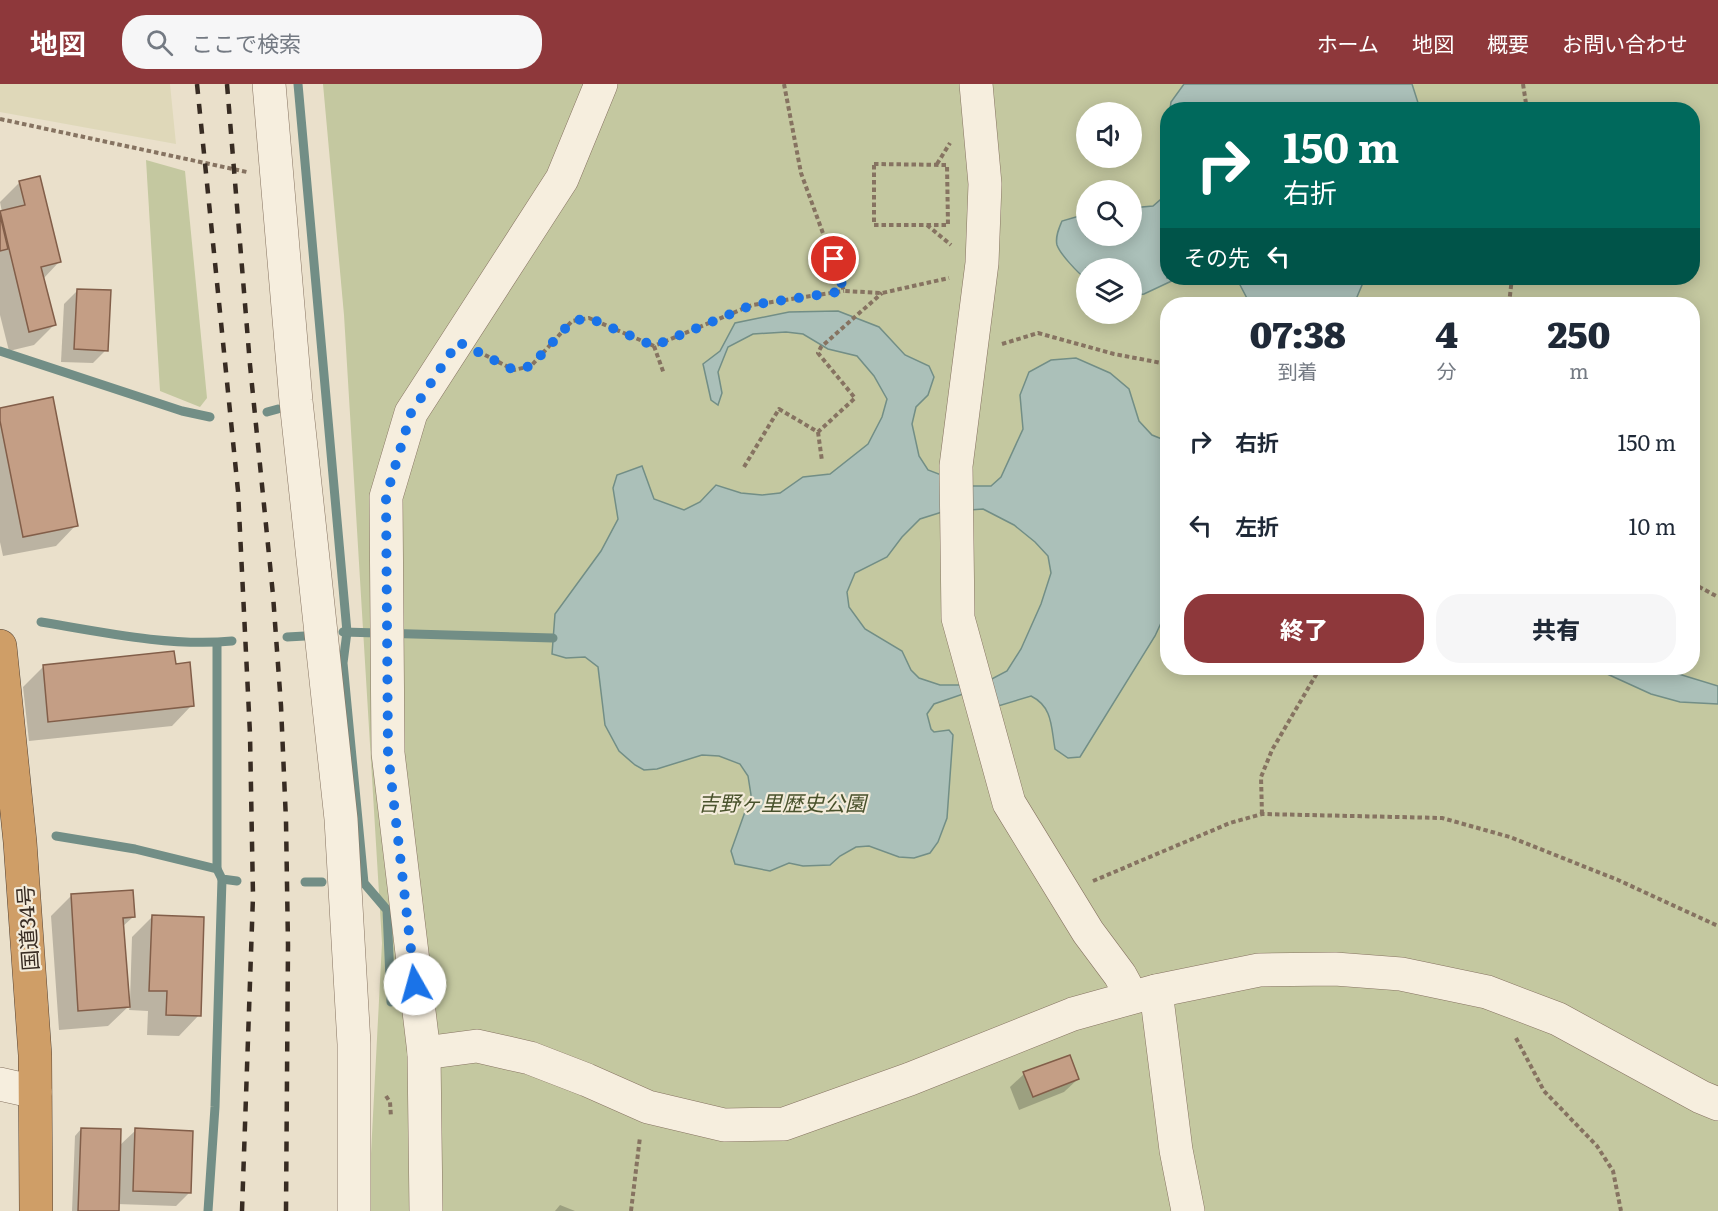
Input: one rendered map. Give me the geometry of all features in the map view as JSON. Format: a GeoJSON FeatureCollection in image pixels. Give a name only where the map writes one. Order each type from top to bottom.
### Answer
{"type":"FeatureCollection","features":[{"type":"Feature","properties":{"kind":"highway","name":"国道34号"},"geometry":{"type":"LineString","coordinates":[[0,646],[20,842],[35,1055],[36,1211]]}},
{"type":"Feature","properties":{"kind":"street"},"geometry":{"type":"LineString","coordinates":[[269,84],[296,401],[341,819],[354,1044],[354,1211]]}},
{"type":"Feature","properties":{"kind":"street"},"geometry":{"type":"LineString","coordinates":[[426,1211],[424,1053],[388,753],[386,497],[411,413],[562,179],[601,84]]}},
{"type":"Feature","properties":{"kind":"street"},"geometry":{"type":"LineString","coordinates":[[976,84],[985,184],[981,271],[956,466],[958,618],[1009,803],[1088,932],[1120,975],[1144,994],[1188,1211]]}},
{"type":"Feature","properties":{"kind":"street"},"geometry":{"type":"LineString","coordinates":[[424,1053],[477,1046],[530,1058],[645,1106],[724,1125],[784,1124],[910,1078],[1072,1014],[1144,994],[1259,970],[1335,969],[1401,974],[1487,992],[1558,1019],[1718,1104]]}},
{"type":"Feature","properties":{"kind":"street"},"geometry":{"type":"LineString","coordinates":[[0,1084],[35,1092]]}},
{"type":"Feature","properties":{"kind":"path"},"geometry":{"type":"LineString","coordinates":[[784,84],[801,173],[844,291]]}},
{"type":"Feature","properties":{"kind":"path"},"geometry":{"type":"LineString","coordinates":[[1523,84],[1526,102]]}},
{"type":"Feature","properties":{"kind":"path"},"geometry":{"type":"LineString","coordinates":[[0,119],[204,164],[277,177]]}},
{"type":"Feature","properties":{"kind":"path"},"geometry":{"type":"LineString","coordinates":[[874,164],[937,164],[947,165],[948,225],[874,225],[874,164]]}},
{"type":"Feature","properties":{"kind":"path"},"geometry":{"type":"LineString","coordinates":[[458,342],[514,370],[531,366],[572,321],[589,318],[654,346],[752,305],[844,291],[882,292],[981,271]]}},
{"type":"Feature","properties":{"kind":"path"},"geometry":{"type":"LineString","coordinates":[[818,432],[855,398],[819,353],[820,347],[882,292]]}},
{"type":"Feature","properties":{"kind":"path"},"geometry":{"type":"LineString","coordinates":[[969,365],[1004,342],[1038,333],[1114,354],[1160,363]]}},
{"type":"Feature","properties":{"kind":"path"},"geometry":{"type":"LineString","coordinates":[[654,346],[664,374]]}},
{"type":"Feature","properties":{"kind":"path"},"geometry":{"type":"LineString","coordinates":[[744,467],[779,409],[818,432]]}},
{"type":"Feature","properties":{"kind":"path"},"geometry":{"type":"LineString","coordinates":[[818,432],[822,461]]}},
{"type":"Feature","properties":{"kind":"path"},"geometry":{"type":"LineString","coordinates":[[1700,587],[1718,597]]}},
{"type":"Feature","properties":{"kind":"path"},"geometry":{"type":"LineString","coordinates":[[1262,814],[1261,777],[1272,750],[1316,675]]}},
{"type":"Feature","properties":{"kind":"path"},"geometry":{"type":"LineString","coordinates":[[1064,893],[1230,823],[1262,814],[1442,818],[1510,837],[1618,880],[1718,926]]}},
{"type":"Feature","properties":{"kind":"path"},"geometry":{"type":"LineString","coordinates":[[1512,1032],[1544,1090],[1597,1146],[1613,1171],[1621,1211]]}},
{"type":"Feature","properties":{"kind":"path"},"geometry":{"type":"LineString","coordinates":[[631,1211],[645,1106]]}},
{"type":"Feature","properties":{"kind":"shaded area"},"geometry":{"type":"Polygon","coordinates":[[[0,84],[170,84],[176,144],[0,112],[0,84]]]}},
{"type":"Feature","properties":{"kind":"green space","name":"吉野ヶ里歴史公園"},"geometry":{"type":"Polygon","coordinates":[[[323,84],[1718,84],[1718,1211],[368,1211],[382,943],[344,315],[323,84]]]}},
{"type":"Feature","properties":{"kind":"green space"},"geometry":{"type":"Polygon","coordinates":[[[146,160],[185,171],[207,398],[200,407],[160,391],[146,160]]]}},
{"type":"Feature","properties":{"kind":"water"},"geometry":{"type":"Polygon","coordinates":[[[1184,84],[1412,84],[1418,102],[1171,102],[1184,84]]]}},
{"type":"Feature","properties":{"kind":"water"},"geometry":{"type":"Polygon","coordinates":[[[1160,200],[1160,285],[1163,285],[1144,294],[1142,294],[1142,258],[1076,258],[1076,269],[1057,245],[1062,221],[1076,217],[1076,246],[1142,246],[1142,207],[1153,206],[1160,200]]]}},
{"type":"Feature","properties":{"kind":"water"},"geometry":{"type":"Polygon","coordinates":[[[1240,285],[1362,285],[1357,297],[1246,297],[1240,285]]]}},
{"type":"Feature","properties":{"kind":"water"},"geometry":{"type":"Polygon","coordinates":[[[838,311],[879,327],[905,355],[929,366],[934,377],[928,395],[916,407],[912,424],[919,456],[928,470],[970,486],[991,486],[1001,477],[1023,429],[1020,395],[1029,372],[1051,360],[1076,358],[1110,373],[1129,389],[1139,421],[1152,435],[1160,438],[1160,625],[1155,636],[1080,757],[1068,758],[1055,749],[1050,718],[1043,706],[1031,696],[995,707],[966,693],[934,704],[927,714],[931,729],[934,732],[949,730],[953,735],[947,818],[938,842],[930,853],[914,858],[899,857],[869,846],[856,847],[830,865],[803,866],[789,863],[770,871],[735,864],[731,851],[751,795],[748,776],[740,764],[719,756],[702,755],[657,769],[644,770],[635,765],[619,751],[605,725],[598,667],[585,657],[566,658],[552,654],[555,614],[601,551],[618,519],[613,488],[617,475],[642,466],[654,499],[684,510],[700,502],[716,485],[741,493],[762,495],[780,493],[803,477],[830,474],[868,444],[882,417],[887,399],[874,376],[857,356],[828,349],[803,334],[786,332],[753,334],[728,347],[718,372],[722,393],[718,405],[711,400],[703,364],[720,351],[735,323],[789,312],[838,311]],[[983,509],[942,512],[920,519],[887,557],[855,573],[847,592],[849,607],[865,629],[902,651],[911,670],[919,678],[940,685],[962,685],[988,681],[1007,671],[1021,649],[1041,604],[1051,573],[1048,556],[1014,525],[983,509]]]}},
{"type":"Feature","properties":{"kind":"water"},"geometry":{"type":"Polygon","coordinates":[[[1609,675],[1682,675],[1718,686],[1718,704],[1680,702],[1651,694],[1609,675]]]}},
{"type":"Feature","properties":{"kind":"building"},"geometry":{"type":"Polygon","coordinates":[[[40,176],[61,262],[41,267],[56,325],[29,332],[0,211],[25,205],[19,181],[40,176]]]}},
{"type":"Feature","properties":{"kind":"building"},"geometry":{"type":"Polygon","coordinates":[[[0,215],[8,249],[0,251],[0,215]]]}},
{"type":"Feature","properties":{"kind":"building"},"geometry":{"type":"Polygon","coordinates":[[[77,289],[111,290],[108,351],[74,349],[77,289]]]}},
{"type":"Feature","properties":{"kind":"building"},"geometry":{"type":"Polygon","coordinates":[[[53,397],[78,526],[23,537],[0,421],[0,408],[53,397]]]}},
{"type":"Feature","properties":{"kind":"building"},"geometry":{"type":"Polygon","coordinates":[[[174,651],[176,664],[190,662],[194,706],[48,722],[43,665],[174,651]]]}},
{"type":"Feature","properties":{"kind":"building"},"geometry":{"type":"Polygon","coordinates":[[[133,890],[135,917],[123,918],[130,1007],[78,1011],[71,894],[133,890]]]}},
{"type":"Feature","properties":{"kind":"building"},"geometry":{"type":"Polygon","coordinates":[[[152,915],[204,917],[201,1016],[166,1015],[167,991],[149,991],[152,915]]]}},
{"type":"Feature","properties":{"kind":"building"},"geometry":{"type":"Polygon","coordinates":[[[1070,1055],[1079,1079],[1033,1097],[1023,1072],[1070,1055]]]}},
{"type":"Feature","properties":{"kind":"building"},"geometry":{"type":"Polygon","coordinates":[[[81,1128],[121,1129],[119,1211],[78,1211],[81,1128]]]}},
{"type":"Feature","properties":{"kind":"building"},"geometry":{"type":"Polygon","coordinates":[[[135,1128],[193,1131],[191,1193],[133,1191],[135,1128]]]}},
{"type":"Feature","properties":{"kind":"waterway"},"geometry":{"type":"LineString","coordinates":[[298,84],[347,632],[343,663],[364,883],[387,910],[391,1002]]}},
{"type":"Feature","properties":{"kind":"waterway"},"geometry":{"type":"LineString","coordinates":[[0,351],[182,411],[210,417]]}},
{"type":"Feature","properties":{"kind":"waterway"},"geometry":{"type":"LineString","coordinates":[[267,412],[278,409]]}},
{"type":"Feature","properties":{"kind":"waterway"},"geometry":{"type":"LineString","coordinates":[[41,622],[161,640],[232,641]]}},
{"type":"Feature","properties":{"kind":"waterway"},"geometry":{"type":"LineString","coordinates":[[343,632],[553,638]]}},
{"type":"Feature","properties":{"kind":"waterway"},"geometry":{"type":"LineString","coordinates":[[287,637],[305,636]]}},
{"type":"Feature","properties":{"kind":"waterway"},"geometry":{"type":"LineString","coordinates":[[217,643],[217,869]]}},
{"type":"Feature","properties":{"kind":"waterway"},"geometry":{"type":"LineString","coordinates":[[56,836],[135,849],[217,869],[222,879],[237,881]]}},
{"type":"Feature","properties":{"kind":"waterway"},"geometry":{"type":"LineString","coordinates":[[208,1211],[215,1107],[222,879]]}},
{"type":"Feature","properties":{"kind":"waterway"},"geometry":{"type":"LineString","coordinates":[[305,882],[322,882]]}},
{"type":"Feature","properties":{"kind":"railway"},"geometry":{"type":"LineString","coordinates":[[197,84],[238,491],[250,734],[253,896],[242,1211]]}},
{"type":"Feature","properties":{"kind":"railway"},"geometry":{"type":"LineString","coordinates":[[227,84],[281,706],[288,945],[286,1211]]}},
{"type":"Feature","properties":{"kind":"route"},"geometry":{"type":"LineString","coordinates":[[415,984],[388,753],[386,497],[411,413],[458,342],[514,370],[531,366],[572,321],[589,318],[654,346],[752,305],[844,291],[834,259]]}}]}
